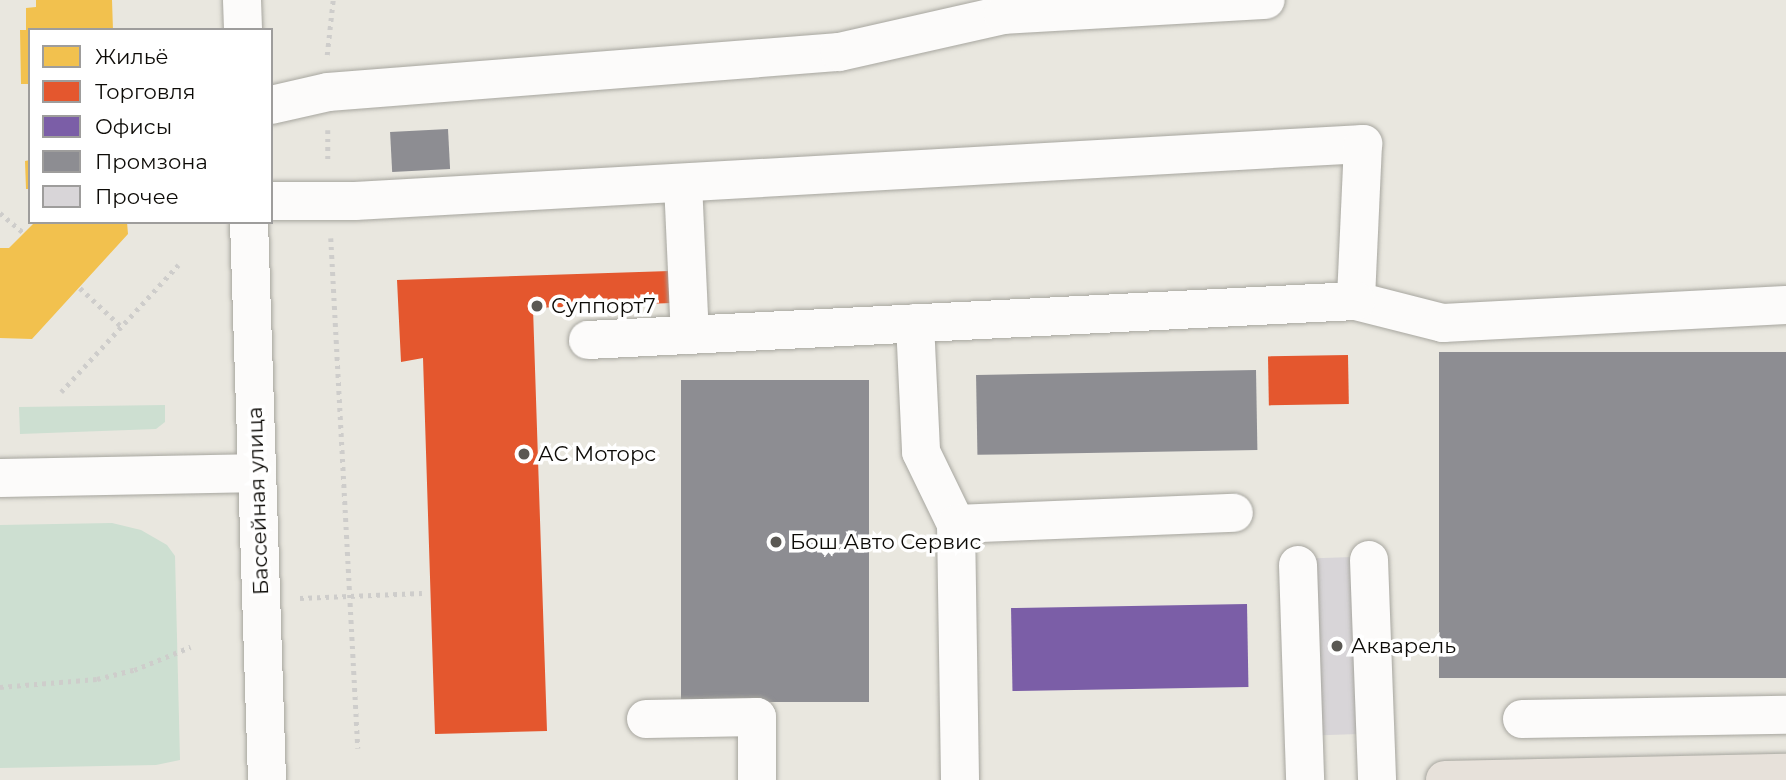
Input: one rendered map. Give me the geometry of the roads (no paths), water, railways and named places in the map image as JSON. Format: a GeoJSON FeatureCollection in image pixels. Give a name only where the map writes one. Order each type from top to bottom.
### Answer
{"type":"FeatureCollection","features":[{"type":"Feature","properties":{"kind":"main road"},"geometry":{"type":"LineString","coordinates":[[1444,780],[1786,773]]}},
{"type":"Feature","properties":{"kind":"street"},"geometry":{"type":"LineString","coordinates":[[242,0],[243,28]]}},
{"type":"Feature","properties":{"kind":"street"},"geometry":{"type":"LineString","coordinates":[[273,105],[328,92],[839,52],[1003,15],[1266,0]]}},
{"type":"Feature","properties":{"kind":"street"},"geometry":{"type":"LineString","coordinates":[[273,201],[683,183],[1363,144],[1356,301]]}},
{"type":"Feature","properties":{"kind":"street"},"geometry":{"type":"LineString","coordinates":[[683,183],[690,335]]}},
{"type":"Feature","properties":{"kind":"street","name":"Бассейная улица"},"geometry":{"type":"LineString","coordinates":[[249,224],[267,780]]}},
{"type":"Feature","properties":{"kind":"street"},"geometry":{"type":"LineString","coordinates":[[588,340],[1356,301],[1443,323],[1786,305]]}},
{"type":"Feature","properties":{"kind":"street"},"geometry":{"type":"LineString","coordinates":[[915,323],[921,452],[956,524],[960,780]]}},
{"type":"Feature","properties":{"kind":"street"},"geometry":{"type":"LineString","coordinates":[[0,478],[257,472]]}},
{"type":"Feature","properties":{"kind":"street"},"geometry":{"type":"LineString","coordinates":[[956,524],[1234,513]]}},
{"type":"Feature","properties":{"kind":"street"},"geometry":{"type":"LineString","coordinates":[[1369,560],[1377,780]]}},
{"type":"Feature","properties":{"kind":"street"},"geometry":{"type":"LineString","coordinates":[[1298,565],[1305,780]]}},
{"type":"Feature","properties":{"kind":"street"},"geometry":{"type":"LineString","coordinates":[[1522,719],[1786,715]]}},
{"type":"Feature","properties":{"kind":"street"},"geometry":{"type":"LineString","coordinates":[[646,719],[757,717],[757,780]]}},
{"type":"Feature","properties":{"kind":"place","name":"Суппорт7"},"geometry":{"type":"Point","coordinates":[537,306]}},
{"type":"Feature","properties":{"kind":"place","name":"АС Моторс"},"geometry":{"type":"Point","coordinates":[524,454]}},
{"type":"Feature","properties":{"kind":"place","name":"Бош Авто Сервис"},"geometry":{"type":"Point","coordinates":[776,542]}},
{"type":"Feature","properties":{"kind":"place","name":"Акварель"},"geometry":{"type":"Point","coordinates":[1337,646]}}]}
